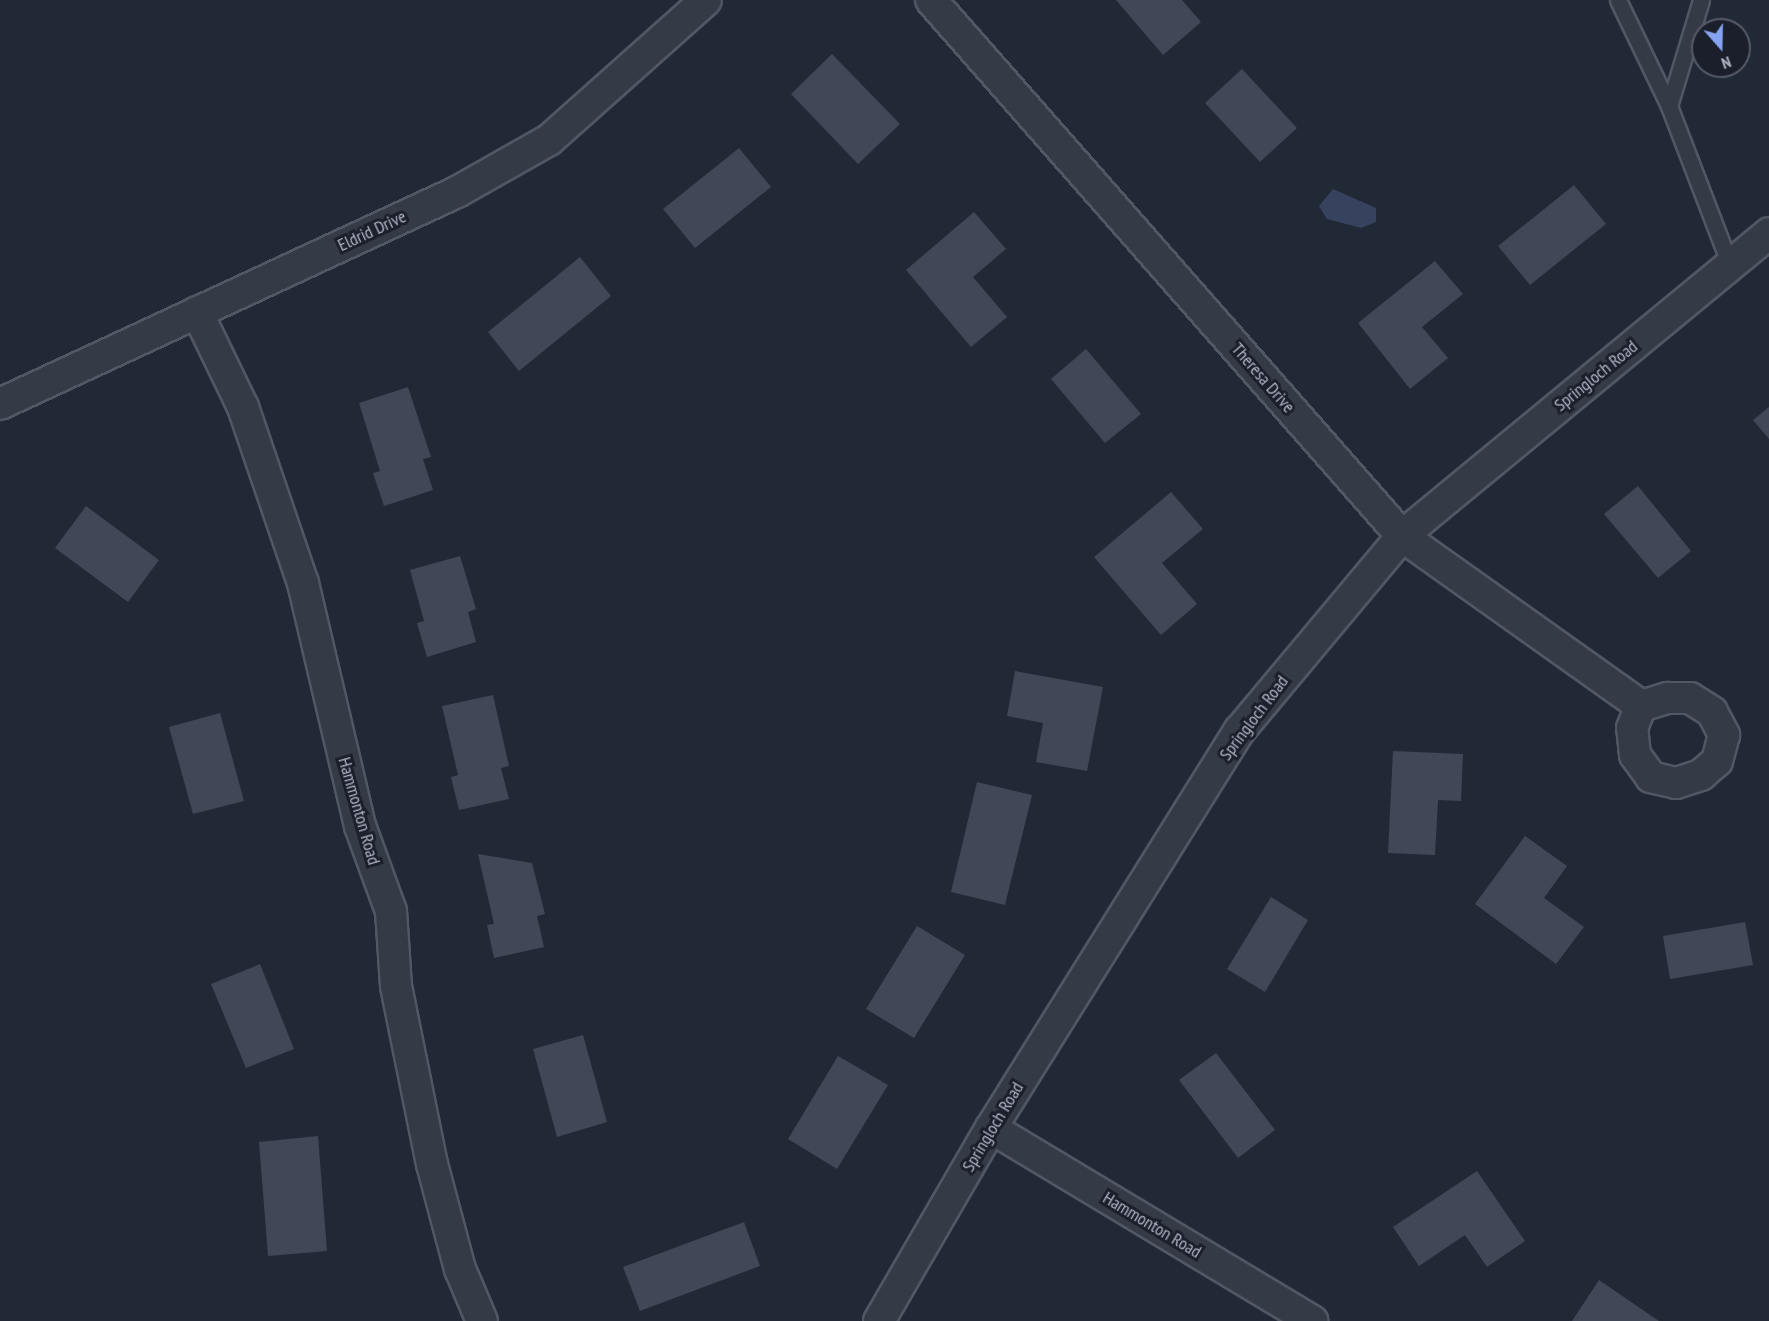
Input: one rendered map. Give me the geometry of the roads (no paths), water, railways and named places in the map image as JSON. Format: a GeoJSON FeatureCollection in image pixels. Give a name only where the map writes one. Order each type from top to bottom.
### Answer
{"type":"FeatureCollection","features":[{"type":"Feature","properties":{"kind":"street","name":"Eldrid Drive"},"geometry":{"type":"LineString","coordinates":[[0,404],[457,192],[549,140],[706,0]]}},
{"type":"Feature","properties":{"kind":"street","name":"Theresa Drive"},"geometry":{"type":"LineString","coordinates":[[931,0],[1402,536],[1641,706]]}},
{"type":"Feature","properties":{"kind":"street","name":"Springloch Road"},"geometry":{"type":"LineString","coordinates":[[879,1321],[991,1128],[1240,730],[1402,536],[1769,233]]}},
{"type":"Feature","properties":{"kind":"street","name":"Hammonton Road"},"geometry":{"type":"LineString","coordinates":[[197,312],[243,407],[303,583],[360,826],[391,911],[396,986],[432,1164],[460,1269],[482,1321]]}},
{"type":"Feature","properties":{"kind":"street","name":"Hammonton Road"},"geometry":{"type":"LineString","coordinates":[[991,1128],[1312,1321]]}},
{"type":"Feature","properties":{"kind":"lane"},"geometry":{"type":"LineString","coordinates":[[1618,0],[1669,106],[1730,265]]}},
{"type":"Feature","properties":{"kind":"lane"},"geometry":{"type":"LineString","coordinates":[[1669,106],[1701,0]]}},
{"type":"Feature","properties":{"kind":"water"},"geometry":{"type":"Polygon","coordinates":[[[1333,189],[1376,208],[1376,222],[1361,228],[1327,219],[1319,206],[1333,189]]]}}]}
